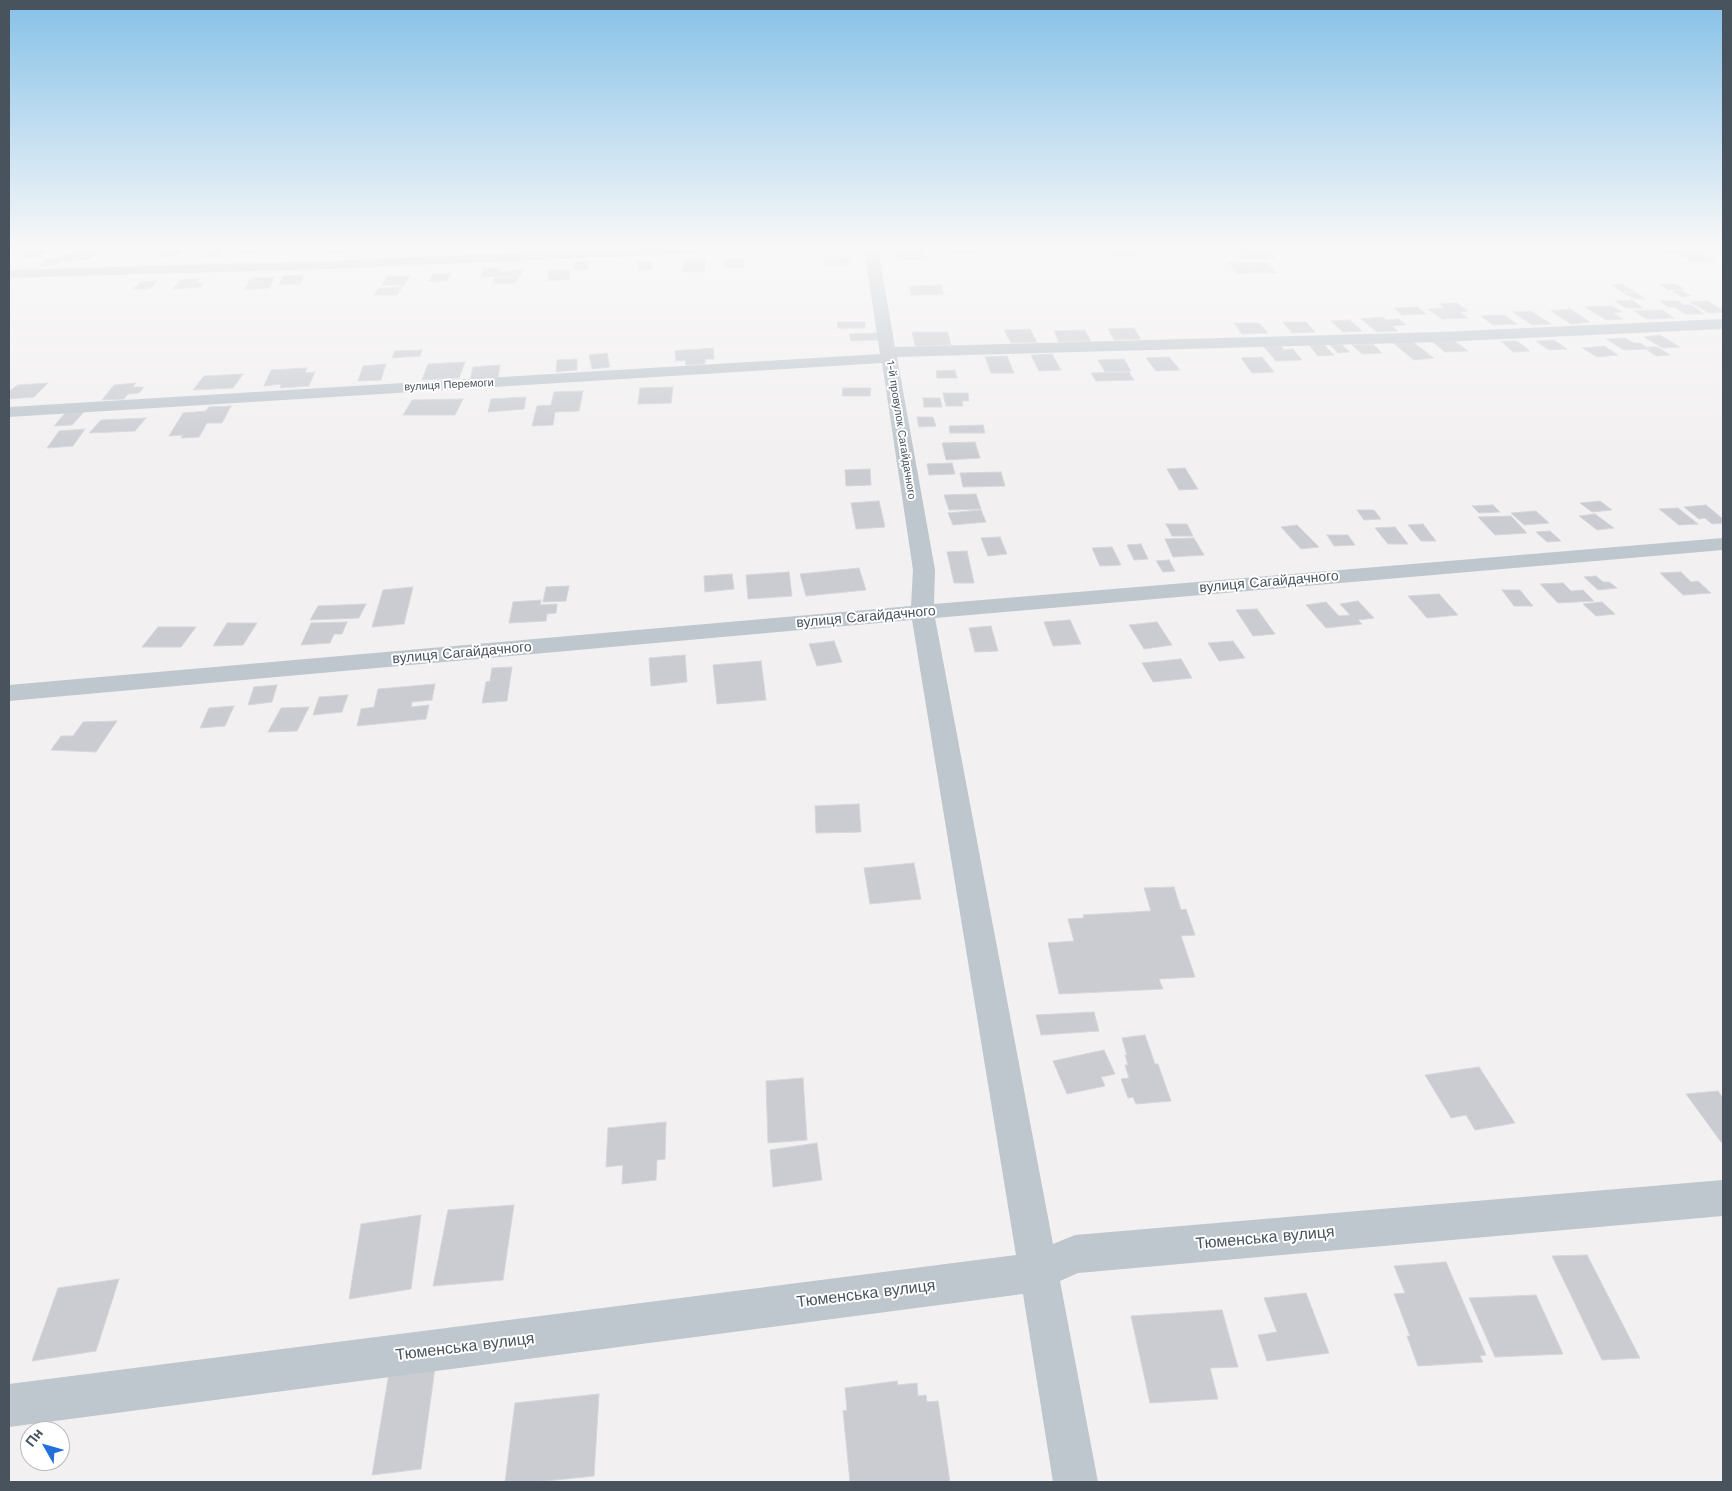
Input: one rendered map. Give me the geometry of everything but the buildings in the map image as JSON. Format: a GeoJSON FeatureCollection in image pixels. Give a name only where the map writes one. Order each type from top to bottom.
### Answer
{"type":"FeatureCollection","features":[{"type":"Feature","properties":{"kind":"street","name":"1-й провулок Сагайдачного"},"geometry":{"type":"LineString","coordinates":[[883,319],[924,570],[922,612],[1037,1272],[1076,1482]]}},
{"type":"Feature","properties":{"kind":"street","name":"вулиця Перемоги"},"geometry":{"type":"LineString","coordinates":[[9,412],[889,355],[1429,338],[1723,324]]}},
{"type":"Feature","properties":{"kind":"street","name":"вулиця Сагайдачного"},"geometry":{"type":"LineString","coordinates":[[9,693],[922,612],[1723,544]]}},
{"type":"Feature","properties":{"kind":"street","name":"Тюменська вулиця"},"geometry":{"type":"LineString","coordinates":[[9,1406],[1037,1272],[1075,1254],[1723,1198]]}}]}
